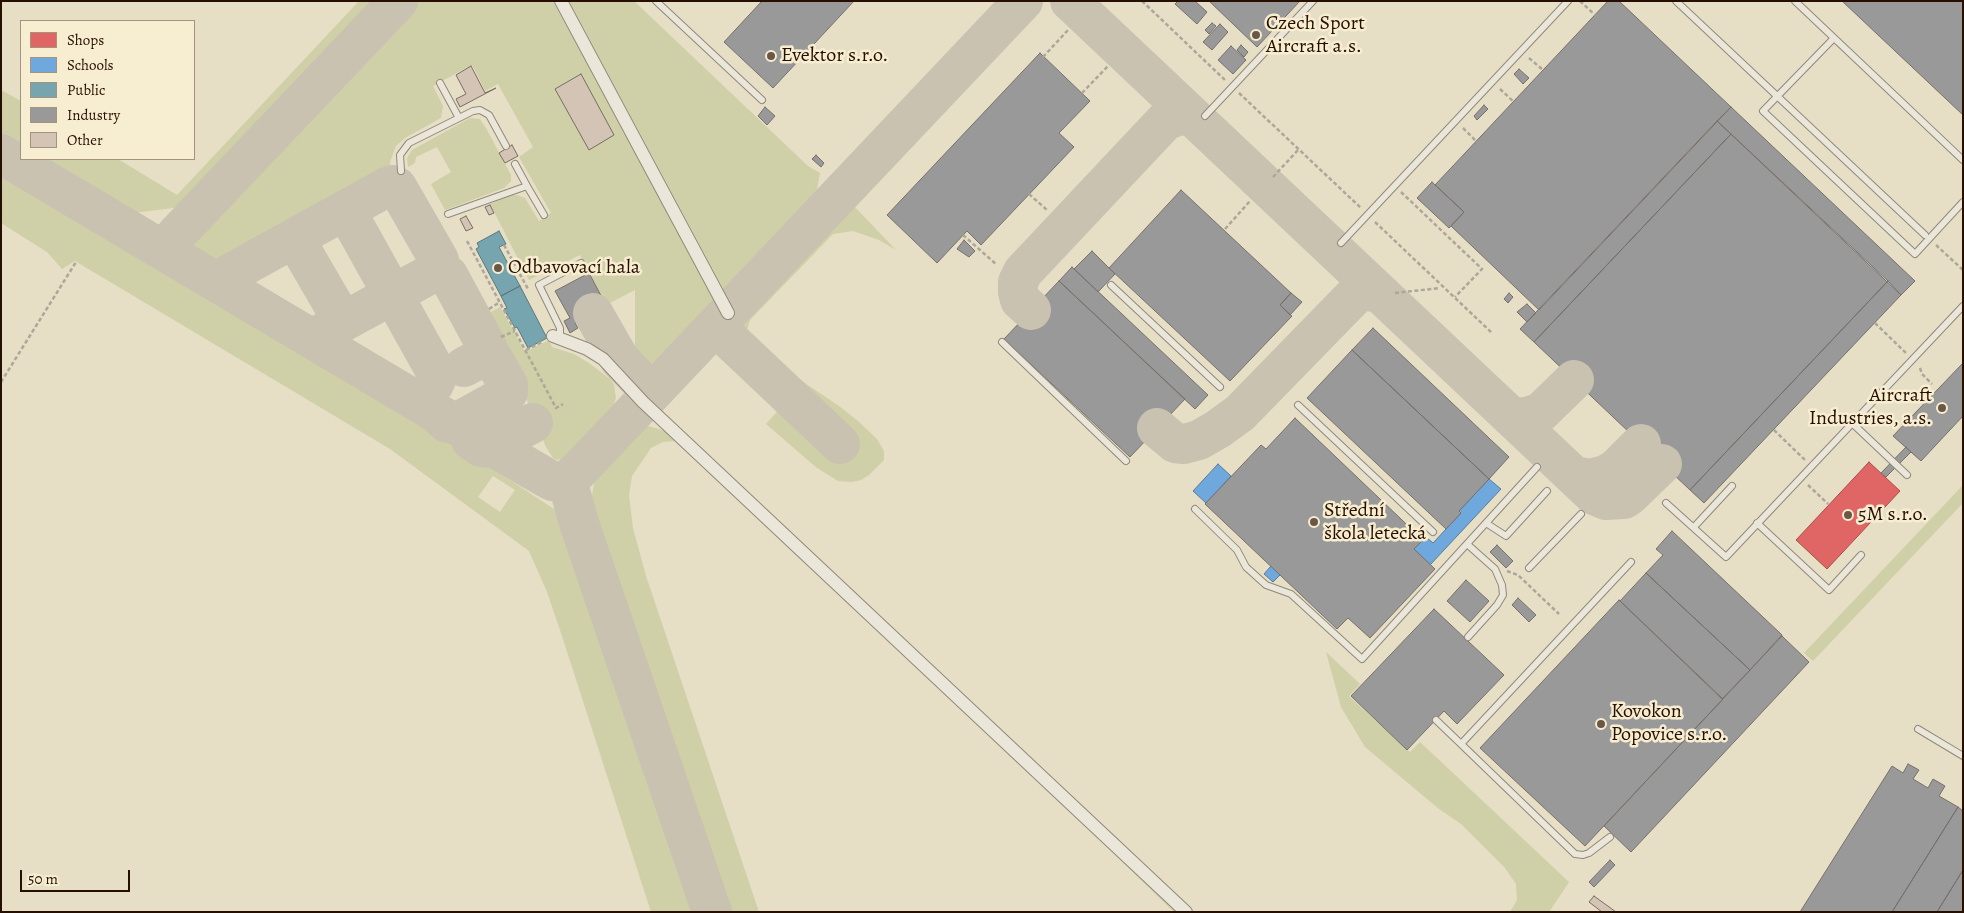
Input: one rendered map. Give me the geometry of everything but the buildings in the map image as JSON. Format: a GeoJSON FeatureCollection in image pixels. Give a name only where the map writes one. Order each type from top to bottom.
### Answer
{"type":"FeatureCollection","features":[{"type":"Feature","properties":{"kind":"street"},"geometry":{"type":"LineString","coordinates":[[561,1],[728,313]]}},
{"type":"Feature","properties":{"kind":"street"},"geometry":{"type":"LineString","coordinates":[[556,337],[587,349],[603,359],[643,402],[1186,912]]}},
{"type":"Feature","properties":{"kind":"lane"},"geometry":{"type":"LineString","coordinates":[[656,1],[762,100]]}},
{"type":"Feature","properties":{"kind":"lane"},"geometry":{"type":"LineString","coordinates":[[1205,116],[1313,1]]}},
{"type":"Feature","properties":{"kind":"lane"},"geometry":{"type":"LineString","coordinates":[[1341,242],[1568,1]]}},
{"type":"Feature","properties":{"kind":"lane"},"geometry":{"type":"LineString","coordinates":[[1676,1],[1927,237]]}},
{"type":"Feature","properties":{"kind":"lane"},"geometry":{"type":"LineString","coordinates":[[1795,1],[1963,160]]}},
{"type":"Feature","properties":{"kind":"lane"},"geometry":{"type":"LineString","coordinates":[[1834,38],[1763,111],[1915,254],[1927,237],[1963,202]]}},
{"type":"Feature","properties":{"kind":"lane"},"geometry":{"type":"LineString","coordinates":[[440,83],[459,118]]}},
{"type":"Feature","properties":{"kind":"lane"},"geometry":{"type":"LineString","coordinates":[[401,171],[399,160],[405,147],[477,110],[486,113],[506,146]]}},
{"type":"Feature","properties":{"kind":"lane"},"geometry":{"type":"LineString","coordinates":[[515,164],[544,215]]}},
{"type":"Feature","properties":{"kind":"lane"},"geometry":{"type":"LineString","coordinates":[[448,214],[527,186]]}},
{"type":"Feature","properties":{"kind":"lane"},"geometry":{"type":"LineString","coordinates":[[556,337],[560,328],[539,285],[581,263]]}},
{"type":"Feature","properties":{"kind":"lane"},"geometry":{"type":"LineString","coordinates":[[1111,286],[1220,388]]}},
{"type":"Feature","properties":{"kind":"lane"},"geometry":{"type":"LineString","coordinates":[[1666,503],[1726,556],[1963,306]]}},
{"type":"Feature","properties":{"kind":"lane"},"geometry":{"type":"LineString","coordinates":[[1002,342],[1126,460]]}},
{"type":"Feature","properties":{"kind":"lane"},"geometry":{"type":"LineString","coordinates":[[1298,405],[1433,532]]}},
{"type":"Feature","properties":{"kind":"lane"},"geometry":{"type":"LineString","coordinates":[[1852,423],[1907,475]]}},
{"type":"Feature","properties":{"kind":"lane"},"geometry":{"type":"LineString","coordinates":[[1195,510],[1237,550],[1246,567],[1266,585],[1291,594],[1362,659],[1537,467]]}},
{"type":"Feature","properties":{"kind":"lane"},"geometry":{"type":"LineString","coordinates":[[1694,528],[1732,486]]}},
{"type":"Feature","properties":{"kind":"lane"},"geometry":{"type":"LineString","coordinates":[[1486,522],[1506,536],[1547,492]]}},
{"type":"Feature","properties":{"kind":"lane"},"geometry":{"type":"LineString","coordinates":[[1529,568],[1581,514]]}},
{"type":"Feature","properties":{"kind":"lane"},"geometry":{"type":"LineString","coordinates":[[1757,523],[1829,590],[1861,555]]}},
{"type":"Feature","properties":{"kind":"lane"},"geometry":{"type":"LineString","coordinates":[[1467,544],[1495,569],[1502,585],[1503,595],[1497,606],[1468,637]]}},
{"type":"Feature","properties":{"kind":"lane"},"geometry":{"type":"LineString","coordinates":[[1461,744],[1631,562]]}},
{"type":"Feature","properties":{"kind":"lane"},"geometry":{"type":"LineString","coordinates":[[1436,720],[1575,854],[1583,855],[1589,853],[1610,837]]}},
{"type":"Feature","properties":{"kind":"lane"},"geometry":{"type":"LineString","coordinates":[[1918,729],[1963,756]]}},
{"type":"Feature","properties":{"kind":"path"},"geometry":{"type":"LineString","coordinates":[[1142,1],[1492,333]]}},
{"type":"Feature","properties":{"kind":"path"},"geometry":{"type":"LineString","coordinates":[[1580,1],[1595,15]]}},
{"type":"Feature","properties":{"kind":"path"},"geometry":{"type":"LineString","coordinates":[[1044,57],[1069,29]]}},
{"type":"Feature","properties":{"kind":"path"},"geometry":{"type":"LineString","coordinates":[[1522,51],[1543,70]]}},
{"type":"Feature","properties":{"kind":"path"},"geometry":{"type":"LineString","coordinates":[[1082,93],[1108,66]]}},
{"type":"Feature","properties":{"kind":"path"},"geometry":{"type":"LineString","coordinates":[[1492,82],[1514,102]]}},
{"type":"Feature","properties":{"kind":"path"},"geometry":{"type":"LineString","coordinates":[[1455,122],[1476,141]]}},
{"type":"Feature","properties":{"kind":"path"},"geometry":{"type":"LineString","coordinates":[[1273,178],[1299,149]]}},
{"type":"Feature","properties":{"kind":"path"},"geometry":{"type":"LineString","coordinates":[[1394,186],[1482,269],[1455,297]]}},
{"type":"Feature","properties":{"kind":"path"},"geometry":{"type":"LineString","coordinates":[[1029,194],[1047,210]]}},
{"type":"Feature","properties":{"kind":"path"},"geometry":{"type":"LineString","coordinates":[[1225,229],[1250,201]]}},
{"type":"Feature","properties":{"kind":"path"},"geometry":{"type":"LineString","coordinates":[[963,235],[997,265]]}},
{"type":"Feature","properties":{"kind":"path"},"geometry":{"type":"LineString","coordinates":[[1927,237],[1963,270]]}},
{"type":"Feature","properties":{"kind":"path"},"geometry":{"type":"LineString","coordinates":[[467,241],[556,408],[562,404]]}},
{"type":"Feature","properties":{"kind":"path"},"geometry":{"type":"LineString","coordinates":[[504,245],[531,295]]}},
{"type":"Feature","properties":{"kind":"path"},"geometry":{"type":"LineString","coordinates":[[1,382],[76,262]]}},
{"type":"Feature","properties":{"kind":"path"},"geometry":{"type":"LineString","coordinates":[[1395,293],[1440,288]]}},
{"type":"Feature","properties":{"kind":"path"},"geometry":{"type":"LineString","coordinates":[[489,309],[500,302]]}},
{"type":"Feature","properties":{"kind":"path"},"geometry":{"type":"LineString","coordinates":[[501,337],[515,331]]}},
{"type":"Feature","properties":{"kind":"path"},"geometry":{"type":"LineString","coordinates":[[526,350],[556,337]]}},
{"type":"Feature","properties":{"kind":"path"},"geometry":{"type":"LineString","coordinates":[[1774,430],[1805,459],[1806,483],[1828,504]]}},
{"type":"Feature","properties":{"kind":"path"},"geometry":{"type":"LineString","coordinates":[[1504,570],[1518,575],[1559,614]]}},
{"type":"Feature","properties":{"kind":"green space"},"geometry":{"type":"Polygon","coordinates":[[[359,1],[380,1],[181,207],[125,214],[34,160],[120,160],[177,195],[359,1]]]}},
{"type":"Feature","properties":{"kind":"green space"},"geometry":{"type":"Polygon","coordinates":[[[416,1],[553,1],[715,301],[658,362],[646,364],[637,357],[635,349],[635,290],[606,305],[580,255],[529,280],[490,204],[509,195],[517,195],[525,198],[539,221],[551,213],[519,157],[533,147],[498,84],[485,91],[472,65],[433,86],[443,106],[441,118],[405,138],[396,146],[390,162],[392,176],[232,262],[211,265],[191,252],[193,236],[416,1]]]}},
{"type":"Feature","properties":{"kind":"green space"},"geometry":{"type":"Polygon","coordinates":[[[569,1],[634,1],[808,166],[820,173],[816,195],[725,292],[569,1]]]}},
{"type":"Feature","properties":{"kind":"green space"},"geometry":{"type":"Polygon","coordinates":[[[1,90],[20,100],[20,151],[1,141],[1,90]]]}},
{"type":"Feature","properties":{"kind":"green space"},"geometry":{"type":"Polygon","coordinates":[[[470,118],[480,119],[486,128],[511,175],[511,181],[504,188],[445,210],[431,184],[451,172],[437,147],[416,157],[415,163],[408,167],[407,158],[412,150],[470,118]]]}},
{"type":"Feature","properties":{"kind":"green space"},"geometry":{"type":"Polygon","coordinates":[[[1,168],[421,416],[448,439],[560,513],[574,534],[704,908],[700,912],[651,912],[561,633],[547,592],[529,551],[390,449],[75,261],[62,269],[47,252],[1,223],[1,168]],[[493,476],[478,497],[500,512],[515,490],[493,476]]]}},
{"type":"Feature","properties":{"kind":"green space"},"geometry":{"type":"Polygon","coordinates":[[[852,204],[896,250],[879,240],[853,231],[833,234],[750,320],[747,330],[749,337],[769,359],[839,406],[877,439],[884,451],[884,460],[869,475],[861,480],[852,482],[838,481],[817,468],[766,424],[786,402],[836,452],[840,444],[847,440],[752,350],[742,338],[741,330],[745,319],[852,204]]]}},
{"type":"Feature","properties":{"kind":"green space"},"geometry":{"type":"Polygon","coordinates":[[[500,307],[525,352],[549,340],[552,347],[574,354],[589,363],[610,379],[614,385],[616,398],[610,414],[566,458],[557,460],[553,458],[546,447],[491,312],[500,307]]]}},
{"type":"Feature","properties":{"kind":"green space"},"geometry":{"type":"Polygon","coordinates":[[[648,426],[666,431],[678,441],[663,442],[651,448],[632,476],[629,495],[633,528],[646,576],[759,912],[720,912],[589,529],[592,528],[591,502],[595,477],[637,431],[648,426]]]}},
{"type":"Feature","properties":{"kind":"green space"},"geometry":{"type":"Polygon","coordinates":[[[1963,485],[1963,503],[1813,661],[1804,653],[1963,485]]]}},
{"type":"Feature","properties":{"kind":"green space"},"geometry":{"type":"Polygon","coordinates":[[[1326,652],[1360,684],[1349,696],[1410,752],[1420,742],[1569,882],[1549,912],[1510,912],[1517,900],[1516,884],[1505,868],[1461,824],[1439,809],[1365,747],[1341,707],[1326,652]]]}},
{"type":"Feature","properties":{"kind":"green space"},"geometry":{"type":"Polygon","coordinates":[[[1110,850],[1119,858],[1177,912],[1174,912],[1110,850]]]}},
{"type":"Feature","properties":{"kind":"taxiway"},"geometry":{"type":"LineString","coordinates":[[179,259],[172,248],[176,235],[398,1]]}},
{"type":"Feature","properties":{"kind":"taxiway"},"geometry":{"type":"LineString","coordinates":[[712,912],[579,523],[567,480],[578,471],[1023,1]]}},
{"type":"Feature","properties":{"kind":"taxiway"},"geometry":{"type":"LineString","coordinates":[[1070,1],[1594,495],[1606,500],[1624,499],[1662,464]]}},
{"type":"Feature","properties":{"kind":"taxiway"},"geometry":{"type":"LineString","coordinates":[[1031,310],[1020,300],[1018,292],[1018,282],[1023,272],[1165,121],[1179,115],[1193,117]]}},
{"type":"Feature","properties":{"kind":"taxiway"},"geometry":{"type":"LineString","coordinates":[[1,154],[531,469],[552,481],[567,480]]}},
{"type":"Feature","properties":{"kind":"taxiway"},"geometry":{"type":"LineString","coordinates":[[340,213],[387,187],[393,185],[397,187],[439,260],[439,267],[436,271]]}},
{"type":"Feature","properties":{"kind":"taxiway"},"geometry":{"type":"LineString","coordinates":[[213,280],[220,279],[340,213],[345,213],[349,216],[389,288],[387,298],[392,298],[397,302],[436,372],[437,377],[434,384]]}},
{"type":"Feature","properties":{"kind":"taxiway"},"geometry":{"type":"LineString","coordinates":[[290,241],[298,244],[338,313],[339,319],[336,326]]}},
{"type":"Feature","properties":{"kind":"taxiway"},"geometry":{"type":"LineString","coordinates":[[309,336],[317,336],[436,271],[441,271],[448,275],[487,347],[484,356]]}},
{"type":"Feature","properties":{"kind":"taxiway"},"geometry":{"type":"LineString","coordinates":[[1157,428],[1175,443],[1184,444],[1199,440],[1218,429],[1240,413],[1357,293],[1366,290],[1381,294]]}},
{"type":"Feature","properties":{"kind":"taxiway"},"geometry":{"type":"LineString","coordinates":[[593,313],[620,360],[652,393]]}},
{"type":"Feature","properties":{"kind":"taxiway"},"geometry":{"type":"LineString","coordinates":[[715,326],[840,444]]}},
{"type":"Feature","properties":{"kind":"taxiway"},"geometry":{"type":"LineString","coordinates":[[437,414],[447,423],[454,424],[501,398],[508,392],[508,385],[492,357],[484,356],[464,367]]}},
{"type":"Feature","properties":{"kind":"taxiway"},"geometry":{"type":"LineString","coordinates":[[1510,416],[1523,418],[1540,413],[1574,380]]}},
{"type":"Feature","properties":{"kind":"taxiway"},"geometry":{"type":"LineString","coordinates":[[471,440],[486,448],[533,423]]}},
{"type":"Feature","properties":{"kind":"taxiway"},"geometry":{"type":"LineString","coordinates":[[1574,476],[1590,479],[1606,475],[1616,469],[1641,444]]}},
{"type":"Feature","properties":{"kind":"place","name":"Czech Sport Aircraft a.s."},"geometry":{"type":"Point","coordinates":[1256,35]}},
{"type":"Feature","properties":{"kind":"place","name":"Evektor s.r.o."},"geometry":{"type":"Point","coordinates":[771,56]}},
{"type":"Feature","properties":{"kind":"place","name":"Odbavovací hala"},"geometry":{"type":"Point","coordinates":[498,268]}},
{"type":"Feature","properties":{"kind":"place","name":"Aircraft Industries, a.s."},"geometry":{"type":"Point","coordinates":[1942,408]}},
{"type":"Feature","properties":{"kind":"place","name":"5M s.r.o."},"geometry":{"type":"Point","coordinates":[1848,515]}},
{"type":"Feature","properties":{"kind":"place","name":"Střední škola letecká"},"geometry":{"type":"Point","coordinates":[1314,522]}},
{"type":"Feature","properties":{"kind":"place","name":"Kovokon Popovice s.r.o."},"geometry":{"type":"Point","coordinates":[1601,724]}}]}
